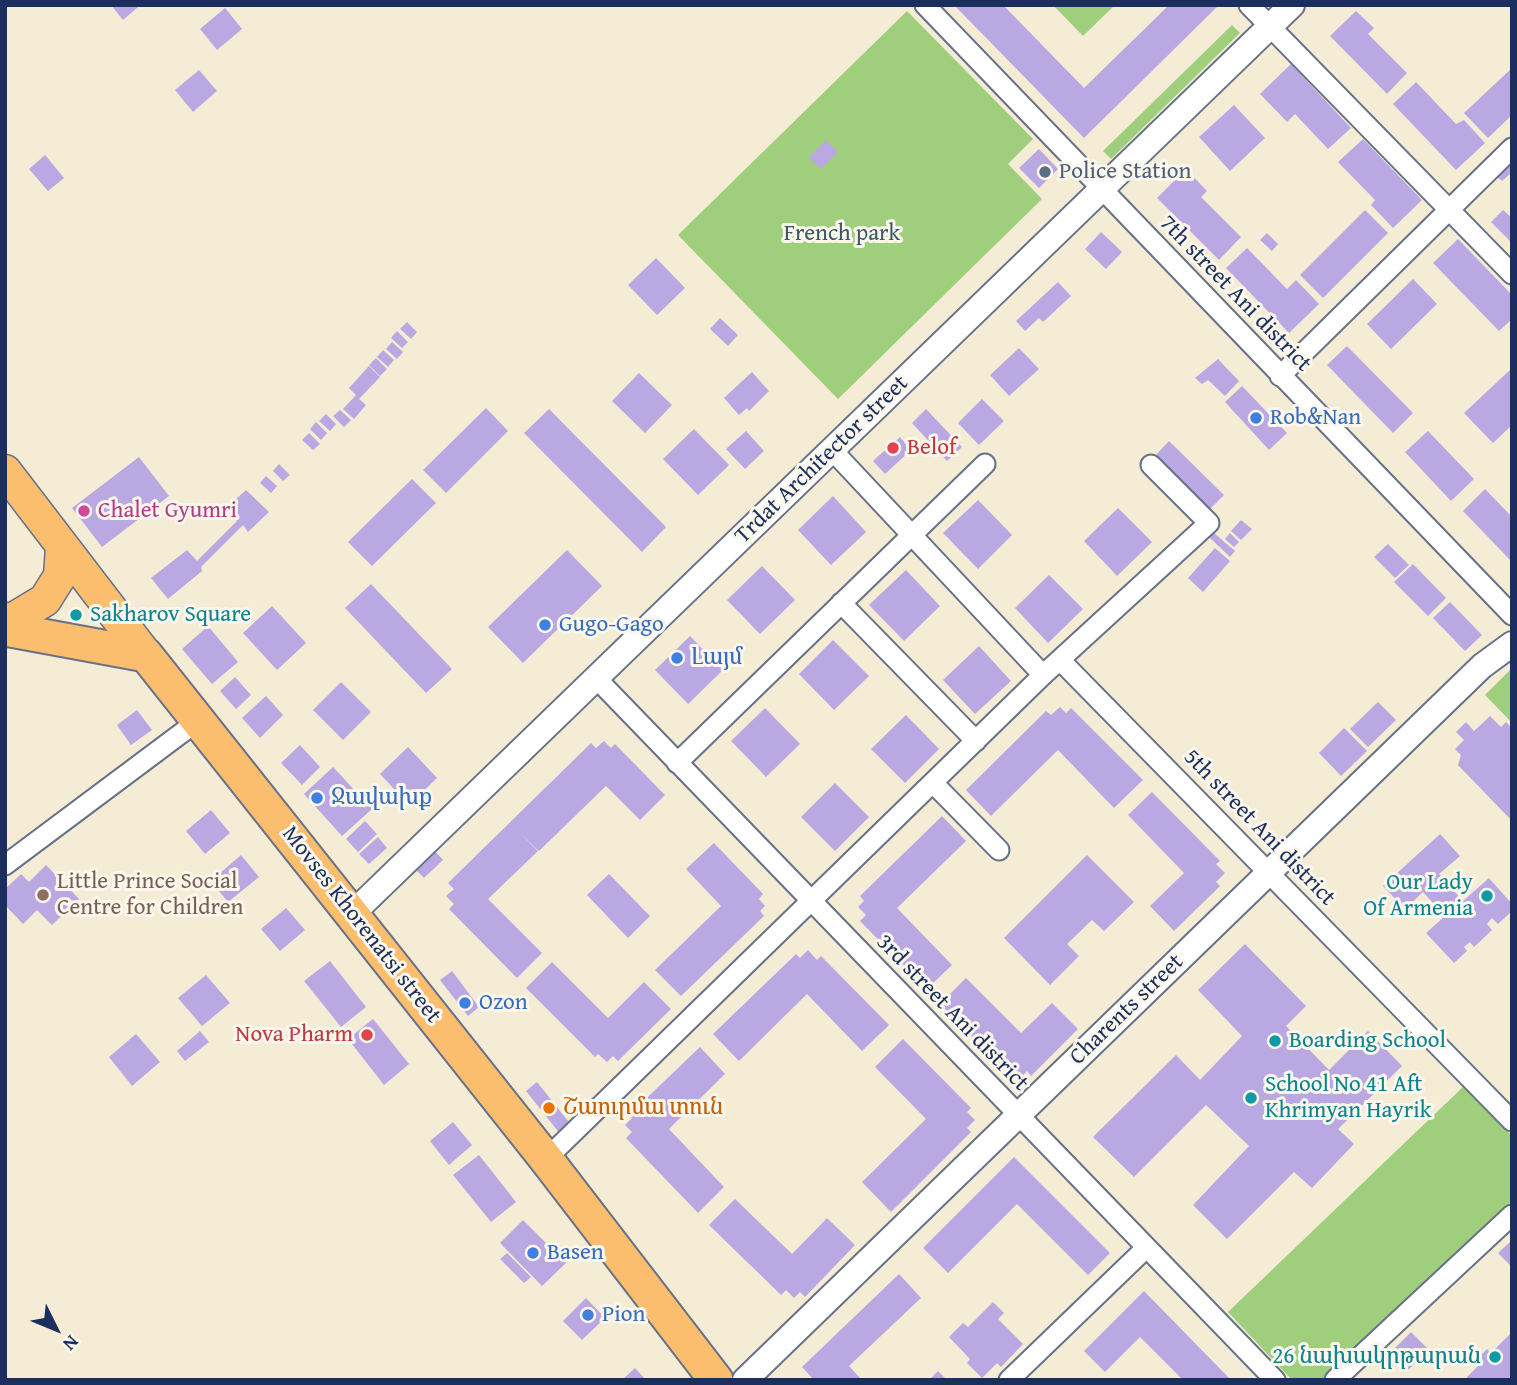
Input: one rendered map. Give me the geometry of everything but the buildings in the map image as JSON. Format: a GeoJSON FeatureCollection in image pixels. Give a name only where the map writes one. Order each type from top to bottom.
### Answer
{"type":"FeatureCollection","features":[{"type":"Feature","properties":{"kind":"highway"},"geometry":{"type":"LineString","coordinates":[[5,629],[146,654]]}},
{"type":"Feature","properties":{"kind":"highway","name":"Movses Khorenatsi street"},"geometry":{"type":"LineString","coordinates":[[146,654],[546,1159],[716,1380]]}},
{"type":"Feature","properties":{"kind":"main road","name":"Movses Khorenatsi street"},"geometry":{"type":"LineString","coordinates":[[5,471],[146,654]]}},
{"type":"Feature","properties":{"kind":"main road"},"geometry":{"type":"LineString","coordinates":[[5,620],[15,618],[45,600],[61,576],[62,547]]}},
{"type":"Feature","properties":{"kind":"street","name":"7th street Ani district"},"geometry":{"type":"LineString","coordinates":[[925,5],[1512,615]]}},
{"type":"Feature","properties":{"kind":"street"},"geometry":{"type":"LineString","coordinates":[[1249,5],[1512,274]]}},
{"type":"Feature","properties":{"kind":"street","name":"Trdat Architector street"},"geometry":{"type":"LineString","coordinates":[[352,914],[1292,5]]}},
{"type":"Feature","properties":{"kind":"street"},"geometry":{"type":"LineString","coordinates":[[1280,376],[1512,148]]}},
{"type":"Feature","properties":{"kind":"street"},"geometry":{"type":"LineString","coordinates":[[832,450],[1043,675]]}},
{"type":"Feature","properties":{"kind":"street"},"geometry":{"type":"LineString","coordinates":[[677,763],[985,464]]}},
{"type":"Feature","properties":{"kind":"street"},"geometry":{"type":"LineString","coordinates":[[546,1159],[1043,675],[1209,523],[1152,465]]}},
{"type":"Feature","properties":{"kind":"street"},"geometry":{"type":"LineString","coordinates":[[841,603],[976,741]]}},
{"type":"Feature","properties":{"kind":"street","name":"Charents street"},"geometry":{"type":"LineString","coordinates":[[745,1380],[1482,666],[1512,644]]}},
{"type":"Feature","properties":{"kind":"street","name":"5th street Ani district"},"geometry":{"type":"LineString","coordinates":[[1060,660],[1512,1121]]}},
{"type":"Feature","properties":{"kind":"street","name":"3rd street Ani district"},"geometry":{"type":"LineString","coordinates":[[596,678],[1275,1380]]}},
{"type":"Feature","properties":{"kind":"street"},"geometry":{"type":"LineString","coordinates":[[5,865],[199,720]]}},
{"type":"Feature","properties":{"kind":"street"},"geometry":{"type":"LineString","coordinates":[[933,783],[999,850]]}},
{"type":"Feature","properties":{"kind":"street"},"geometry":{"type":"LineString","coordinates":[[1335,1380],[1512,1215]]}},
{"type":"Feature","properties":{"kind":"street"},"geometry":{"type":"LineString","coordinates":[[1009,1380],[1146,1248]]}},
{"type":"Feature","properties":{"kind":"green space"},"geometry":{"type":"Polygon","coordinates":[[[1053,5],[1115,5],[1083,36],[1053,5]]]}},
{"type":"Feature","properties":{"kind":"green space","name":"French park"},"geometry":{"type":"Polygon","coordinates":[[[907,11],[1033,139],[1008,164],[1042,199],[838,399],[678,235],[907,11]]]}},
{"type":"Feature","properties":{"kind":"green space"},"geometry":{"type":"Polygon","coordinates":[[[1232,25],[1240,33],[1111,159],[1103,151],[1232,25]]]}},
{"type":"Feature","properties":{"kind":"green space"},"geometry":{"type":"Polygon","coordinates":[[[1512,668],[1512,723],[1485,695],[1512,668]]]}},
{"type":"Feature","properties":{"kind":"green space"},"geometry":{"type":"Polygon","coordinates":[[[1464,1086],[1512,1136],[1512,1201],[1324,1380],[1292,1380],[1228,1312],[1464,1086]]]}},
{"type":"Feature","properties":{"kind":"place","name":"Police Station"},"geometry":{"type":"Point","coordinates":[1045,172]}},
{"type":"Feature","properties":{"kind":"place","name":"Rob&Nan"},"geometry":{"type":"Point","coordinates":[1256,418]}},
{"type":"Feature","properties":{"kind":"place","name":"Belof"},"geometry":{"type":"Point","coordinates":[893,448]}},
{"type":"Feature","properties":{"kind":"place","name":"Chalet Gyumri"},"geometry":{"type":"Point","coordinates":[84,511]}},
{"type":"Feature","properties":{"kind":"place","name":"Sakharov Square"},"geometry":{"type":"Point","coordinates":[76,615]}},
{"type":"Feature","properties":{"kind":"place","name":"Gugo-Gago"},"geometry":{"type":"Point","coordinates":[545,625]}},
{"type":"Feature","properties":{"kind":"place","name":"Լայմ"},"geometry":{"type":"Point","coordinates":[677,658]}},
{"type":"Feature","properties":{"kind":"place","name":"Ջավախք"},"geometry":{"type":"Point","coordinates":[317,798]}},
{"type":"Feature","properties":{"kind":"place","name":"Little Prince Social Centre for Children"},"geometry":{"type":"Point","coordinates":[43,895]}},
{"type":"Feature","properties":{"kind":"place","name":"Our Lady Of Armenia"},"geometry":{"type":"Point","coordinates":[1487,896]}},
{"type":"Feature","properties":{"kind":"place","name":"Ozon"},"geometry":{"type":"Point","coordinates":[465,1003]}},
{"type":"Feature","properties":{"kind":"place","name":"Nova Pharm"},"geometry":{"type":"Point","coordinates":[367,1035]}},
{"type":"Feature","properties":{"kind":"place","name":"Boarding School"},"geometry":{"type":"Point","coordinates":[1275,1041]}},
{"type":"Feature","properties":{"kind":"place","name":"School No 41 Aft Khrimyan Hayrik"},"geometry":{"type":"Point","coordinates":[1251,1098]}},
{"type":"Feature","properties":{"kind":"place","name":"Շաուրմա տուն"},"geometry":{"type":"Point","coordinates":[549,1108]}},
{"type":"Feature","properties":{"kind":"place","name":"Basen"},"geometry":{"type":"Point","coordinates":[533,1253]}},
{"type":"Feature","properties":{"kind":"place","name":"Pion"},"geometry":{"type":"Point","coordinates":[588,1315]}},
{"type":"Feature","properties":{"kind":"place","name":"26 նախակրթարան"},"geometry":{"type":"Point","coordinates":[1495,1357]}}]}
